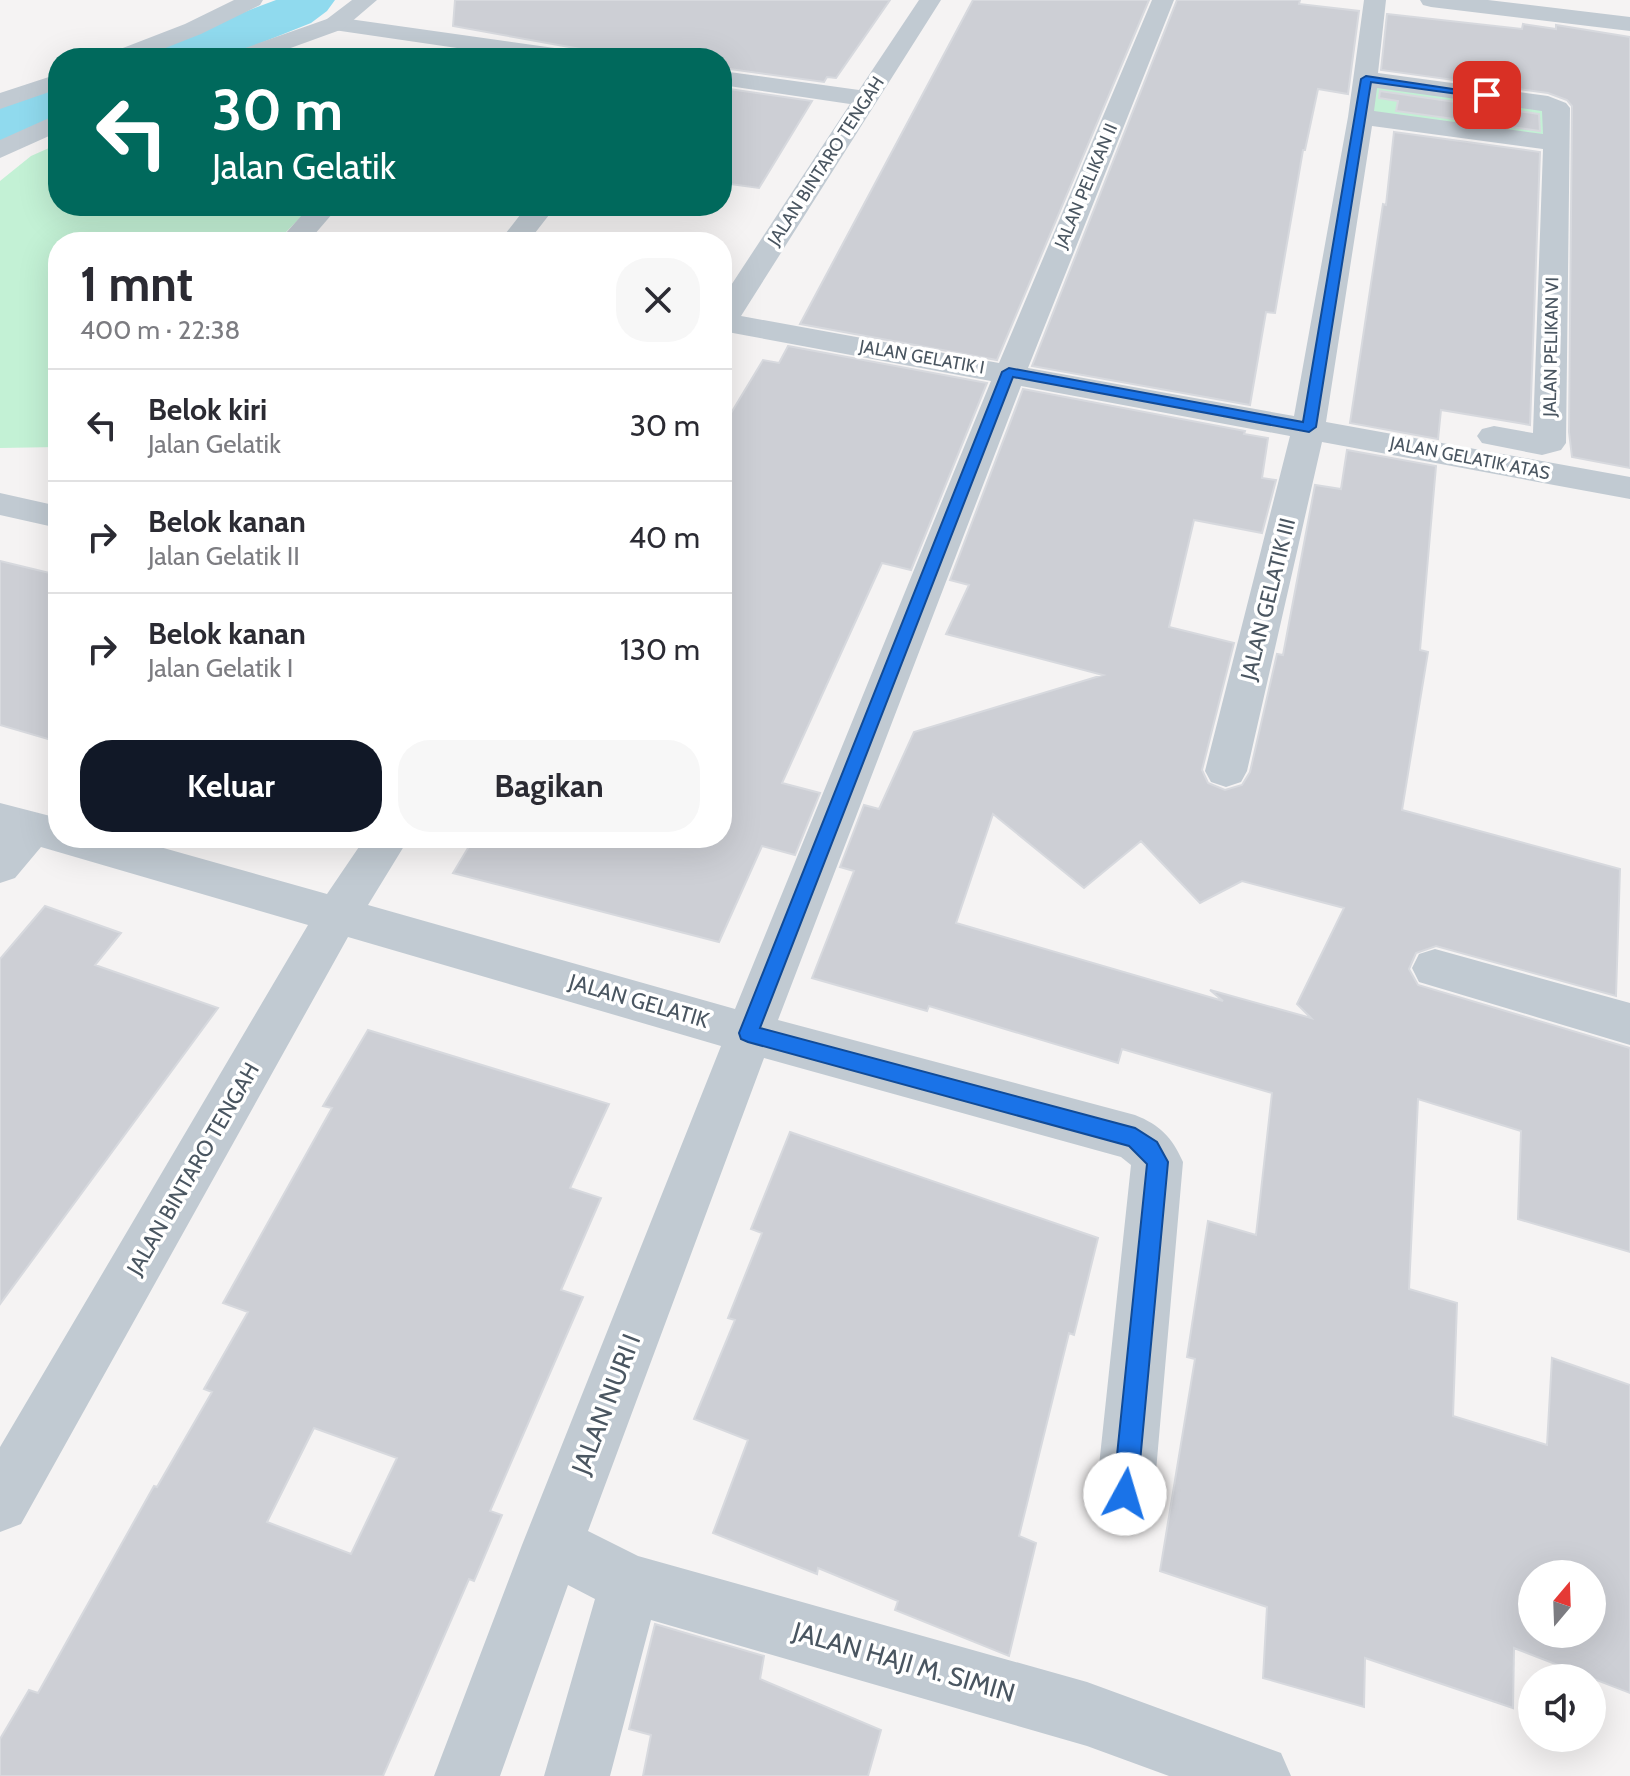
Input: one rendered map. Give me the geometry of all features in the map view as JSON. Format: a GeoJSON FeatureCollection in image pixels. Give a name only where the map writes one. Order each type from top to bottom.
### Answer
{"type":"FeatureCollection","features":[{"type":"Feature","properties":{"kind":"street"},"geometry":{"type":"LineString","coordinates":[[145,48],[193,29],[252,0]]}},
{"type":"Feature","properties":{"kind":"street"},"geometry":{"type":"LineString","coordinates":[[268,48],[335,24],[366,0]]}},
{"type":"Feature","properties":{"kind":"street","name":"JALAN BINTARO TENGAH"},"geometry":{"type":"LineString","coordinates":[[732,307],[930,0]]}},
{"type":"Feature","properties":{"kind":"street","name":"JALAN PELIKAN II"},"geometry":{"type":"LineString","coordinates":[[748,1033],[1009,372],[1163,0]]}},
{"type":"Feature","properties":{"kind":"street","name":"JALAN GELATIK III"},"geometry":{"type":"LineString","coordinates":[[1226,771],[1312,415],[1361,117],[1375,0]]}},
{"type":"Feature","properties":{"kind":"street"},"geometry":{"type":"LineString","coordinates":[[1431,0],[1630,24]]}},
{"type":"Feature","properties":{"kind":"street"},"geometry":{"type":"LineString","coordinates":[[335,24],[463,48]]}},
{"type":"Feature","properties":{"kind":"street"},"geometry":{"type":"LineString","coordinates":[[732,79],[867,99]]}},
{"type":"Feature","properties":{"kind":"street","name":"JALAN PELIKAN VI"},"geometry":{"type":"LineString","coordinates":[[1312,415],[1542,445],[1549,443],[1557,108],[1548,104],[1366,79]]}},
{"type":"Feature","properties":{"kind":"street"},"geometry":{"type":"LineString","coordinates":[[0,101],[48,84]]}},
{"type":"Feature","properties":{"kind":"street"},"geometry":{"type":"LineString","coordinates":[[1361,117],[1556,143]]}},
{"type":"Feature","properties":{"kind":"street"},"geometry":{"type":"LineString","coordinates":[[0,150],[48,127]]}},
{"type":"Feature","properties":{"kind":"street"},"geometry":{"type":"LineString","coordinates":[[301,232],[316,216]]}},
{"type":"Feature","properties":{"kind":"street"},"geometry":{"type":"LineString","coordinates":[[521,232],[534,216]]}},
{"type":"Feature","properties":{"kind":"street","name":"JALAN GELATIK I"},"geometry":{"type":"LineString","coordinates":[[732,324],[1009,372],[1312,415]]}},
{"type":"Feature","properties":{"kind":"street","name":"JALAN GELATIK ATAS"},"geometry":{"type":"LineString","coordinates":[[1312,415],[1630,488]]}},
{"type":"Feature","properties":{"kind":"street"},"geometry":{"type":"LineString","coordinates":[[0,504],[48,515]]}},
{"type":"Feature","properties":{"kind":"street"},"geometry":{"type":"LineString","coordinates":[[0,866],[39,830]]}},
{"type":"Feature","properties":{"kind":"street","name":"JALAN GELATIK"},"geometry":{"type":"LineString","coordinates":[[103,848],[748,1033],[1135,1138],[1149,1149],[1158,1162],[1125,1494]]}},
{"type":"Feature","properties":{"kind":"street","name":"JALAN BINTARO TENGAH"},"geometry":{"type":"LineString","coordinates":[[0,1503],[338,914],[381,848]]}},
{"type":"Feature","properties":{"kind":"street"},"geometry":{"type":"LineString","coordinates":[[1435,968],[1630,1024]]}},
{"type":"Feature","properties":{"kind":"street","name":"JALAN NURI I"},"geometry":{"type":"LineString","coordinates":[[467,1776],[748,1033]]}},
{"type":"Feature","properties":{"kind":"street","name":"JALAN HAJI M. SIMIN"},"geometry":{"type":"LineString","coordinates":[[552,1545],[630,1584],[1087,1714],[1258,1776]]}},
{"type":"Feature","properties":{"kind":"street"},"geometry":{"type":"LineString","coordinates":[[577,1776],[630,1584]]}},
{"type":"Feature","properties":{"kind":"green space"},"geometry":{"type":"Polygon","coordinates":[[[1372,84],[1547,107],[1548,137],[1368,112],[1372,84]]]}},
{"type":"Feature","properties":{"kind":"green space"},"geometry":{"type":"Polygon","coordinates":[[[48,148],[48,216],[302,216],[286,232],[48,232],[48,447],[0,448],[0,181],[31,156],[48,148]]]}},
{"type":"Feature","properties":{"kind":"building"},"geometry":{"type":"Polygon","coordinates":[[[455,0],[890,0],[836,78],[827,77],[824,82],[732,69],[732,48],[575,48],[453,26],[455,0]]]}},
{"type":"Feature","properties":{"kind":"building"},"geometry":{"type":"Polygon","coordinates":[[[973,0],[1149,0],[997,360],[800,324],[973,0]]]}},
{"type":"Feature","properties":{"kind":"building"},"geometry":{"type":"Polygon","coordinates":[[[1177,0],[1300,0],[1299,4],[1359,11],[1348,94],[1318,89],[1303,150],[1275,313],[1266,312],[1250,405],[1032,366],[1177,0]]]}},
{"type":"Feature","properties":{"kind":"building"},"geometry":{"type":"Polygon","coordinates":[[[1387,14],[1522,29],[1523,24],[1556,29],[1556,25],[1630,37],[1630,468],[1572,457],[1569,432],[1572,106],[1567,100],[1548,93],[1381,70],[1387,14]]]}},
{"type":"Feature","properties":{"kind":"building"},"geometry":{"type":"Polygon","coordinates":[[[732,89],[812,101],[759,188],[732,184],[732,89]]]}},
{"type":"Feature","properties":{"kind":"building"},"geometry":{"type":"Polygon","coordinates":[[[1380,91],[1539,114],[1540,131],[1396,111],[1398,101],[1379,98],[1380,91]]]}},
{"type":"Feature","properties":{"kind":"building"},"geometry":{"type":"Polygon","coordinates":[[[1394,132],[1540,152],[1530,425],[1441,410],[1438,439],[1350,423],[1383,204],[1386,205],[1394,132]]]}},
{"type":"Feature","properties":{"kind":"building"},"geometry":{"type":"Polygon","coordinates":[[[788,346],[987,383],[911,570],[882,563],[782,783],[820,793],[795,855],[762,846],[719,942],[453,873],[468,848],[732,848],[732,411],[763,360],[779,363],[788,346]]]}},
{"type":"Feature","properties":{"kind":"building"},"geometry":{"type":"Polygon","coordinates":[[[1023,389],[1268,438],[1262,478],[1276,480],[1262,533],[1194,520],[1169,627],[1234,643],[1202,770],[1208,783],[1225,790],[1242,785],[1250,772],[1277,654],[1283,655],[1315,485],[1341,489],[1347,450],[1436,466],[1420,650],[1428,652],[1402,810],[1620,869],[1616,996],[1436,946],[1416,953],[1409,969],[1418,985],[1630,1048],[1630,1252],[1518,1219],[1521,1131],[1418,1099],[1409,1289],[1457,1303],[1453,1416],[1547,1445],[1552,1358],[1630,1385],[1630,1693],[1606,1684],[1606,1664],[1555,1664],[1514,1648],[1513,1708],[1365,1658],[1364,1707],[1263,1678],[1267,1607],[1160,1571],[1195,1359],[1187,1357],[1208,1221],[1256,1235],[1272,1093],[1122,1049],[1118,1063],[929,1006],[927,1011],[812,978],[854,871],[840,867],[864,805],[879,809],[914,732],[1103,675],[946,634],[969,585],[950,580],[1023,389]],[[993,814],[956,923],[1223,1001],[1210,990],[1311,1018],[1297,1004],[1344,908],[1242,881],[1200,903],[1141,841],[1084,888],[993,814]]]}},
{"type":"Feature","properties":{"kind":"building"},"geometry":{"type":"Polygon","coordinates":[[[0,561],[48,573],[48,739],[0,725],[0,561]]]}},
{"type":"Feature","properties":{"kind":"building"},"geometry":{"type":"Polygon","coordinates":[[[45,906],[121,933],[95,965],[218,1008],[0,1304],[0,959],[45,906]]]}},
{"type":"Feature","properties":{"kind":"building"},"geometry":{"type":"Polygon","coordinates":[[[368,1030],[609,1104],[570,1188],[601,1198],[561,1290],[583,1297],[490,1511],[502,1515],[474,1581],[469,1579],[383,1776],[0,1776],[0,1739],[29,1690],[38,1693],[154,1486],[157,1487],[212,1392],[204,1389],[248,1312],[223,1303],[332,1108],[323,1106],[368,1030]],[[314,1428],[267,1522],[351,1554],[397,1458],[314,1428]]]}},
{"type":"Feature","properties":{"kind":"building"},"geometry":{"type":"Polygon","coordinates":[[[790,1132],[1098,1238],[1074,1335],[1069,1333],[1019,1536],[1036,1543],[1009,1656],[895,1610],[898,1601],[818,1568],[817,1574],[713,1533],[748,1440],[694,1419],[735,1320],[728,1318],[762,1233],[751,1229],[790,1132]]]}},
{"type":"Feature","properties":{"kind":"building"},"geometry":{"type":"Polygon","coordinates":[[[655,1624],[764,1656],[760,1679],[881,1730],[868,1776],[643,1776],[651,1735],[629,1729],[655,1624]]]}},
{"type":"Feature","properties":{"kind":"waterway"},"geometry":{"type":"LineString","coordinates":[[200,48],[293,12],[309,0]]}},
{"type":"Feature","properties":{"kind":"waterway"},"geometry":{"type":"LineString","coordinates":[[0,125],[48,107]]}},
{"type":"Feature","properties":{"kind":"route"},"geometry":{"type":"LineString","coordinates":[[1125,1494],[1158,1162],[1149,1149],[1135,1138],[748,1033],[1009,372],[1309,427],[1366,79],[1487,95]]}}]}
